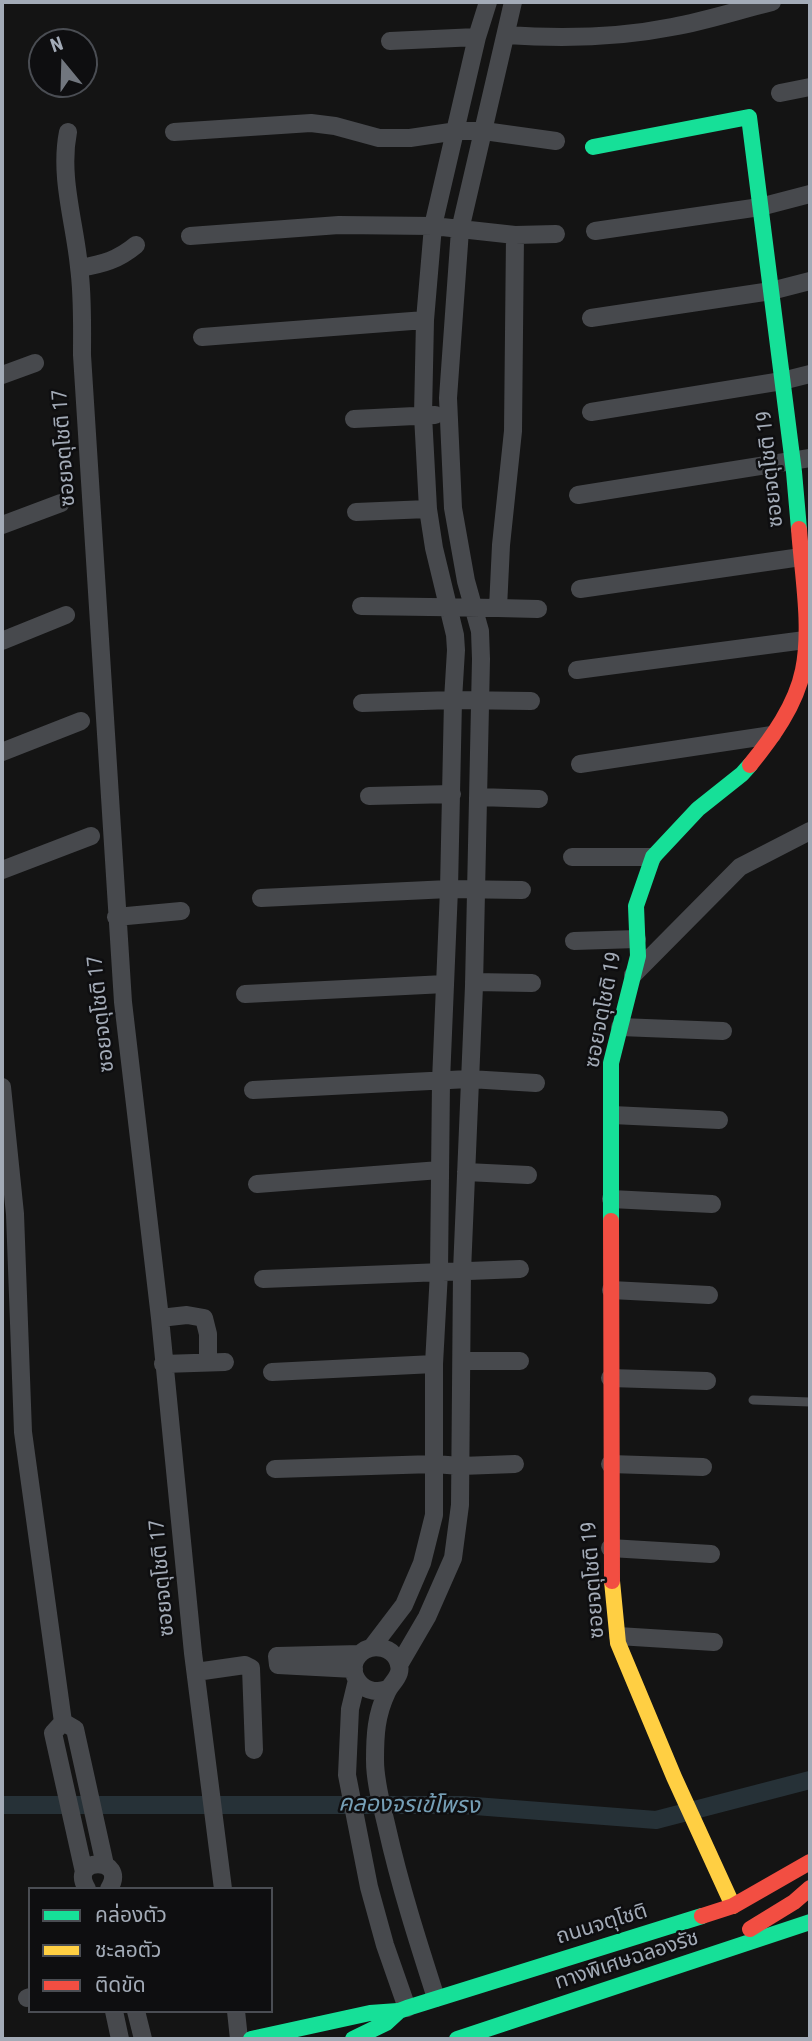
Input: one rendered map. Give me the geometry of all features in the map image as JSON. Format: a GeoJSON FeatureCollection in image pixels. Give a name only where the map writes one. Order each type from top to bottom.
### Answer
{"type":"FeatureCollection","features":[{"type":"Feature","properties":{"kind":"main road","name":"ซอยจตุโชติ 19"},"geometry":{"type":"LineString","coordinates":[[593,147],[749,117],[782,381],[802,460],[801,556],[806,623],[803,671],[787,712],[742,774],[698,809],[653,857],[636,906],[638,957],[611,1063],[610,1548],[618,1643],[702,1842],[733,1906]]}},
{"type":"Feature","properties":{"kind":"main road","name":"ถนนจตุโชติ"},"geometry":{"type":"LineString","coordinates":[[251,2039],[370,2013],[403,2009],[733,1906],[810,1862]]}},
{"type":"Feature","properties":{"kind":"main road"},"geometry":{"type":"LineString","coordinates":[[700,1958],[794,1902],[810,1888]]}},
{"type":"Feature","properties":{"kind":"main road","name":"ทางพิเศษฉลองรัช"},"geometry":{"type":"LineString","coordinates":[[457,2039],[810,1922]]}},
{"type":"Feature","properties":{"kind":"main road","name":"ถนนจตุโชติ"},"geometry":{"type":"LineString","coordinates":[[353,2039],[386,2022],[403,2009]]}},
{"type":"Feature","properties":{"kind":"street"},"geometry":{"type":"LineString","coordinates":[[403,2009],[369,1887],[347,1775],[349,1709],[361,1662],[404,1605],[422,1563],[434,1515],[434,1364],[439,1272],[441,1081],[453,699],[457,650],[428,509],[423,415],[425,320],[433,226],[477,37],[488,2]]}},
{"type":"Feature","properties":{"kind":"street"},"geometry":{"type":"LineString","coordinates":[[436,1998],[402,1893],[377,1786],[375,1725],[388,1689],[397,1679],[399,1665],[427,1617],[453,1558],[460,1505],[462,1270],[474,982],[481,659],[480,631],[466,581],[453,508],[448,398],[460,230],[513,2]]}},
{"type":"Feature","properties":{"kind":"street"},"geometry":{"type":"LineString","coordinates":[[506,35],[565,38],[617,35],[673,27],[772,2]]}},
{"type":"Feature","properties":{"kind":"street"},"geometry":{"type":"LineString","coordinates":[[390,41],[477,37]]}},
{"type":"Feature","properties":{"kind":"street"},"geometry":{"type":"LineString","coordinates":[[780,93],[810,87]]}},
{"type":"Feature","properties":{"kind":"street"},"geometry":{"type":"LineString","coordinates":[[174,132],[312,123],[379,138],[484,131],[556,141]]}},
{"type":"Feature","properties":{"kind":"street","name":"ซอยจตุโชติ 17"},"geometry":{"type":"LineString","coordinates":[[68,132],[67,188],[79,268],[82,355],[123,1002],[160,1318],[196,1672],[223,1887]]}},
{"type":"Feature","properties":{"kind":"street"},"geometry":{"type":"LineString","coordinates":[[595,231],[760,206],[810,194]]}},
{"type":"Feature","properties":{"kind":"street"},"geometry":{"type":"LineString","coordinates":[[190,236],[340,225],[433,226],[515,235],[556,234]]}},
{"type":"Feature","properties":{"kind":"street"},"geometry":{"type":"LineString","coordinates":[[498,608],[501,545],[513,431],[515,235]]}},
{"type":"Feature","properties":{"kind":"street"},"geometry":{"type":"LineString","coordinates":[[79,268],[107,263],[121,257],[136,245]]}},
{"type":"Feature","properties":{"kind":"street"},"geometry":{"type":"LineString","coordinates":[[591,318],[771,290],[810,281]]}},
{"type":"Feature","properties":{"kind":"street"},"geometry":{"type":"LineString","coordinates":[[202,338],[425,320]]}},
{"type":"Feature","properties":{"kind":"street"},"geometry":{"type":"LineString","coordinates":[[2,375],[36,363]]}},
{"type":"Feature","properties":{"kind":"street"},"geometry":{"type":"LineString","coordinates":[[591,412],[782,381],[810,374]]}},
{"type":"Feature","properties":{"kind":"street"},"geometry":{"type":"LineString","coordinates":[[354,419],[449,415]]}},
{"type":"Feature","properties":{"kind":"street"},"geometry":{"type":"LineString","coordinates":[[578,495],[802,460]]}},
{"type":"Feature","properties":{"kind":"street"},"geometry":{"type":"LineString","coordinates":[[2,525],[61,503]]}},
{"type":"Feature","properties":{"kind":"street"},"geometry":{"type":"LineString","coordinates":[[356,512],[428,509]]}},
{"type":"Feature","properties":{"kind":"street"},"geometry":{"type":"LineString","coordinates":[[580,589],[801,556]]}},
{"type":"Feature","properties":{"kind":"street"},"geometry":{"type":"LineString","coordinates":[[361,606],[538,609]]}},
{"type":"Feature","properties":{"kind":"street"},"geometry":{"type":"LineString","coordinates":[[2,641],[66,615]]}},
{"type":"Feature","properties":{"kind":"street"},"geometry":{"type":"LineString","coordinates":[[577,670],[805,640]]}},
{"type":"Feature","properties":{"kind":"street"},"geometry":{"type":"LineString","coordinates":[[362,703],[453,699],[531,701]]}},
{"type":"Feature","properties":{"kind":"street"},"geometry":{"type":"LineString","coordinates":[[2,752],[81,721]]}},
{"type":"Feature","properties":{"kind":"street"},"geometry":{"type":"LineString","coordinates":[[580,764],[772,735]]}},
{"type":"Feature","properties":{"kind":"street"},"geometry":{"type":"LineString","coordinates":[[369,796],[452,794]]}},
{"type":"Feature","properties":{"kind":"street"},"geometry":{"type":"LineString","coordinates":[[478,797],[539,799]]}},
{"type":"Feature","properties":{"kind":"street"},"geometry":{"type":"LineString","coordinates":[[633,975],[740,867],[810,831]]}},
{"type":"Feature","properties":{"kind":"street"},"geometry":{"type":"LineString","coordinates":[[2,870],[91,835]]}},
{"type":"Feature","properties":{"kind":"street"},"geometry":{"type":"LineString","coordinates":[[572,857],[653,857]]}},
{"type":"Feature","properties":{"kind":"street"},"geometry":{"type":"LineString","coordinates":[[261,898],[476,888],[522,890]]}},
{"type":"Feature","properties":{"kind":"street"},"geometry":{"type":"LineString","coordinates":[[116,917],[181,911]]}},
{"type":"Feature","properties":{"kind":"street"},"geometry":{"type":"LineString","coordinates":[[574,941],[637,939]]}},
{"type":"Feature","properties":{"kind":"street"},"geometry":{"type":"LineString","coordinates":[[474,982],[532,983]]}},
{"type":"Feature","properties":{"kind":"street"},"geometry":{"type":"LineString","coordinates":[[245,994],[445,984]]}},
{"type":"Feature","properties":{"kind":"street"},"geometry":{"type":"LineString","coordinates":[[620,1027],[723,1031]]}},
{"type":"Feature","properties":{"kind":"street"},"geometry":{"type":"LineString","coordinates":[[253,1090],[469,1079],[536,1083]]}},
{"type":"Feature","properties":{"kind":"street"},"geometry":{"type":"LineString","coordinates":[[2,1087],[15,1214],[23,1432],[63,1722]]}},
{"type":"Feature","properties":{"kind":"street"},"geometry":{"type":"LineString","coordinates":[[612,1115],[719,1120]]}},
{"type":"Feature","properties":{"kind":"street"},"geometry":{"type":"LineString","coordinates":[[257,1184],[440,1170]]}},
{"type":"Feature","properties":{"kind":"street"},"geometry":{"type":"LineString","coordinates":[[466,1172],[528,1175]]}},
{"type":"Feature","properties":{"kind":"street"},"geometry":{"type":"LineString","coordinates":[[611,1199],[712,1204]]}},
{"type":"Feature","properties":{"kind":"street"},"geometry":{"type":"LineString","coordinates":[[263,1279],[520,1269]]}},
{"type":"Feature","properties":{"kind":"street"},"geometry":{"type":"LineString","coordinates":[[611,1290],[709,1295]]}},
{"type":"Feature","properties":{"kind":"street"},"geometry":{"type":"LineString","coordinates":[[160,1318],[187,1315],[204,1318],[217,1362],[163,1364]]}},
{"type":"Feature","properties":{"kind":"street"},"geometry":{"type":"LineString","coordinates":[[462,1362],[520,1361]]}},
{"type":"Feature","properties":{"kind":"street"},"geometry":{"type":"LineString","coordinates":[[272,1372],[434,1364]]}},
{"type":"Feature","properties":{"kind":"street"},"geometry":{"type":"LineString","coordinates":[[610,1378],[707,1381]]}},
{"type":"Feature","properties":{"kind":"street"},"geometry":{"type":"LineString","coordinates":[[275,1469],[514,1464]]}},
{"type":"Feature","properties":{"kind":"street"},"geometry":{"type":"LineString","coordinates":[[610,1464],[703,1467]]}},
{"type":"Feature","properties":{"kind":"street"},"geometry":{"type":"LineString","coordinates":[[610,1548],[711,1554]]}},
{"type":"Feature","properties":{"kind":"street"},"geometry":{"type":"LineString","coordinates":[[618,1636],[714,1643]]}},
{"type":"Feature","properties":{"kind":"street"},"geometry":{"type":"LineString","coordinates":[[361,1662],[386,1649],[392,1653],[399,1665]]}},
{"type":"Feature","properties":{"kind":"street"},"geometry":{"type":"LineString","coordinates":[[361,1662],[367,1690],[374,1692],[388,1689]]}},
{"type":"Feature","properties":{"kind":"street"},"geometry":{"type":"LineString","coordinates":[[196,1672],[245,1665],[251,1668],[254,1750]]}},
{"type":"Feature","properties":{"kind":"street"},"geometry":{"type":"LineString","coordinates":[[63,1722],[75,1729],[103,1856],[113,1873],[114,1879],[110,1887]]}},
{"type":"Feature","properties":{"kind":"street"},"geometry":{"type":"LineString","coordinates":[[63,1722],[53,1733],[85,1880]]}},
{"type":"Feature","properties":{"kind":"street"},"geometry":{"type":"LineString","coordinates":[[85,1880],[93,1864],[103,1856]]}},
{"type":"Feature","properties":{"kind":"street"},"geometry":{"type":"LineString","coordinates":[[114,2013],[120,2039]]}},
{"type":"Feature","properties":{"kind":"street"},"geometry":{"type":"LineString","coordinates":[[136,2013],[143,2039]]}},
{"type":"Feature","properties":{"kind":"street"},"geometry":{"type":"LineString","coordinates":[[236,2013],[239,2039]]}},
{"type":"Feature","properties":{"kind":"lane"},"geometry":{"type":"LineString","coordinates":[[753,1400],[810,1402]]}},
{"type":"Feature","properties":{"kind":"waterway","name":"คลองจรเข้โพรง"},"geometry":{"type":"LineString","coordinates":[[2,1805],[462,1805],[656,1820],[810,1780]]}},
{"type":"Feature","properties":{"kind":"traffic: fast"},"geometry":{"type":"LineString","coordinates":[[593,147],[749,117],[799,529]]}},
{"type":"Feature","properties":{"kind":"traffic: fast"},"geometry":{"type":"LineString","coordinates":[[611,1221],[611,1063],[638,956],[636,906],[653,857],[698,809],[750,765]]}},
{"type":"Feature","properties":{"kind":"traffic: fast"},"geometry":{"type":"LineString","coordinates":[[353,2039],[386,2023],[399,2011],[407,2008],[702,1916]]}},
{"type":"Feature","properties":{"kind":"traffic: fast"},"geometry":{"type":"LineString","coordinates":[[457,2039],[810,1922]]}},
{"type":"Feature","properties":{"kind":"traffic: fast"},"geometry":{"type":"LineString","coordinates":[[251,2039],[370,2013],[398,2011]]}},
{"type":"Feature","properties":{"kind":"traffic: slow"},"geometry":{"type":"LineString","coordinates":[[612,1581],[618,1643],[674,1777],[733,1906]]}},
{"type":"Feature","properties":{"kind":"traffic: jam"},"geometry":{"type":"LineString","coordinates":[[750,765],[789,708],[803,670],[807,636],[806,600],[799,529]]}},
{"type":"Feature","properties":{"kind":"traffic: jam"},"geometry":{"type":"LineString","coordinates":[[611,1221],[612,1581]]}},
{"type":"Feature","properties":{"kind":"traffic: jam"},"geometry":{"type":"LineString","coordinates":[[702,1916],[733,1906],[810,1862]]}},
{"type":"Feature","properties":{"kind":"traffic: jam"},"geometry":{"type":"LineString","coordinates":[[750,1929],[794,1902],[810,1888]]}}]}
